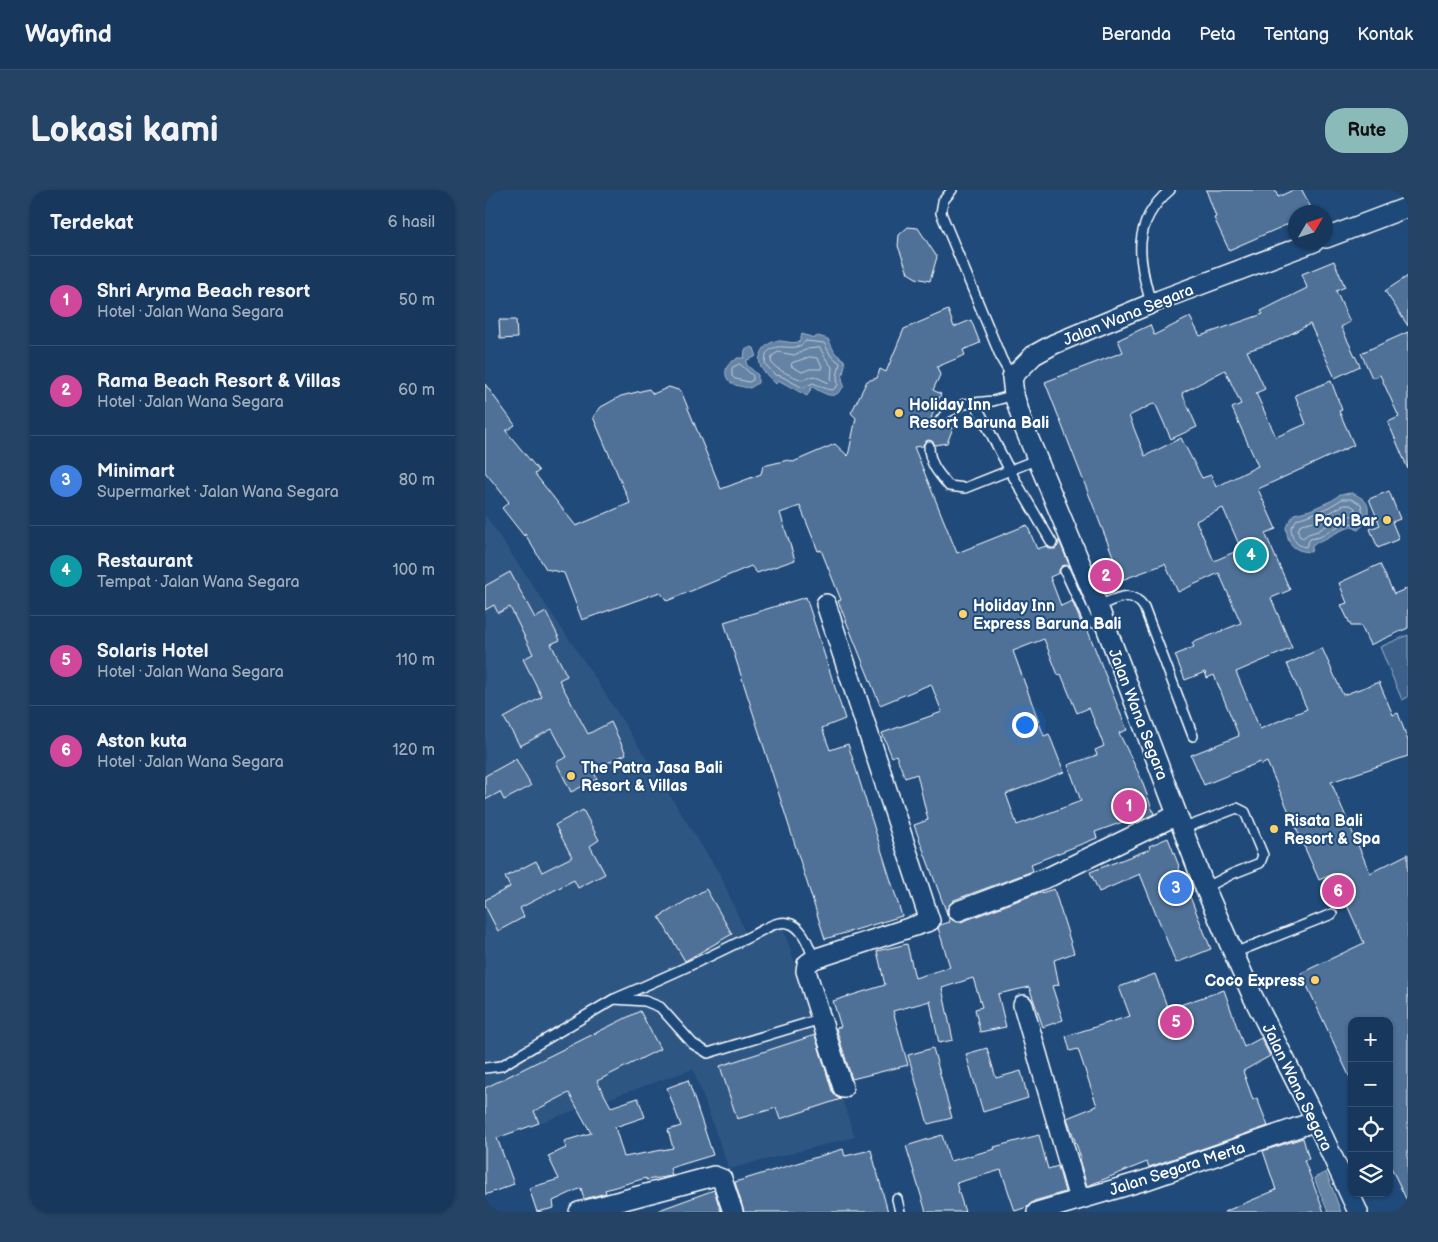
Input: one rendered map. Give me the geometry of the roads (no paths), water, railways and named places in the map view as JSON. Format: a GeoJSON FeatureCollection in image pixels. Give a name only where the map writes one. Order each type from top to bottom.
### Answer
{"type":"FeatureCollection","features":[{"type":"Feature","properties":{"kind":"street"},"geometry":{"type":"LineString","coordinates":[[1333,235],[1408,207]]}},
{"type":"Feature","properties":{"kind":"street","name":"Jalan Wana Segara"},"geometry":{"type":"LineString","coordinates":[[1293,250],[1151,303],[1048,347],[1035,354],[1013,386],[1024,427],[1098,606],[1205,888],[1252,995],[1316,1121],[1358,1212]]}},
{"type":"Feature","properties":{"kind":"street"},"geometry":{"type":"LineString","coordinates":[[826,604],[930,921],[814,959],[807,964],[805,971],[843,1088]]}},
{"type":"Feature","properties":{"kind":"street"},"geometry":{"type":"LineString","coordinates":[[958,911],[1051,876],[1180,822]]}},
{"type":"Feature","properties":{"kind":"street"},"geometry":{"type":"LineString","coordinates":[[1023,1005],[1079,1199]]}},
{"type":"Feature","properties":{"kind":"street","name":"Jalan Segara Merta"},"geometry":{"type":"LineString","coordinates":[[1037,1212],[1146,1180],[1316,1121]]}},
{"type":"Feature","properties":{"kind":"street"},"geometry":{"type":"LineString","coordinates":[[579,1212],[714,1176],[722,1179],[733,1212]]}},
{"type":"Feature","properties":{"kind":"lane"},"geometry":{"type":"LineString","coordinates":[[939,422],[946,412],[964,404],[993,401],[1013,386],[941,213],[943,202],[952,190]]}},
{"type":"Feature","properties":{"kind":"lane"},"geometry":{"type":"LineString","coordinates":[[1151,303],[1141,257],[1141,240],[1144,223],[1153,207],[1170,190]]}},
{"type":"Feature","properties":{"kind":"lane"},"geometry":{"type":"LineString","coordinates":[[975,403],[1010,471],[1052,543]]}},
{"type":"Feature","properties":{"kind":"lane"},"geometry":{"type":"LineString","coordinates":[[929,446],[929,456],[935,469],[949,486],[965,488],[1038,460]]}},
{"type":"Feature","properties":{"kind":"lane"},"geometry":{"type":"LineString","coordinates":[[1065,571],[1087,619],[1094,623],[1105,624]]}},
{"type":"Feature","properties":{"kind":"lane"},"geometry":{"type":"LineString","coordinates":[[1098,606],[1128,596],[1141,602],[1193,736]]}},
{"type":"Feature","properties":{"kind":"lane"},"geometry":{"type":"LineString","coordinates":[[1180,822],[1237,808],[1245,812],[1263,855],[1260,863],[1232,874],[1205,888]]}},
{"type":"Feature","properties":{"kind":"lane"},"geometry":{"type":"LineString","coordinates":[[1234,953],[1332,914]]}},
{"type":"Feature","properties":{"kind":"lane"},"geometry":{"type":"LineString","coordinates":[[485,1068],[501,1066],[614,999],[702,961],[768,927],[782,922],[790,923],[798,929],[805,938],[814,959]]}},
{"type":"Feature","properties":{"kind":"lane"},"geometry":{"type":"LineString","coordinates":[[614,999],[645,1001],[659,1007],[693,1044],[708,1053],[821,1019]]}},
{"type":"Feature","properties":{"kind":"lane"},"geometry":{"type":"LineString","coordinates":[[897,1199],[900,1212]]}},
{"type":"Feature","properties":{"kind":"water"},"geometry":{"type":"Polygon","coordinates":[[[802,334],[814,338],[818,336],[828,339],[835,353],[844,360],[845,365],[842,378],[844,386],[837,394],[829,395],[812,387],[807,396],[778,380],[776,384],[762,369],[759,360],[760,355],[767,345],[776,341],[797,342],[800,341],[802,334]]]}},
{"type":"Feature","properties":{"kind":"water"},"geometry":{"type":"Polygon","coordinates":[[[751,347],[754,348],[756,354],[755,357],[747,360],[746,364],[758,375],[758,383],[750,388],[730,382],[726,376],[726,369],[737,358],[744,358],[745,350],[751,347]]]}},
{"type":"Feature","properties":{"kind":"water"},"geometry":{"type":"Polygon","coordinates":[[[1352,493],[1363,499],[1368,507],[1366,520],[1358,530],[1353,527],[1337,532],[1313,544],[1311,552],[1300,550],[1290,543],[1286,527],[1294,514],[1310,510],[1333,500],[1340,494],[1352,493]]]}},
{"type":"Feature","properties":{"kind":"water"},"geometry":{"type":"Polygon","coordinates":[[[1326,1172],[1341,1212],[1328,1212],[1314,1178],[1326,1172]]]}},
{"type":"Feature","properties":{"kind":"place","name":"Holiday Inn Resort Baruna Bali"},"geometry":{"type":"Point","coordinates":[899,413]}},
{"type":"Feature","properties":{"kind":"place","name":"Pool Bar"},"geometry":{"type":"Point","coordinates":[1387,520]}},
{"type":"Feature","properties":{"kind":"place","name":"Restaurant"},"geometry":{"type":"Point","coordinates":[1251,555]}},
{"type":"Feature","properties":{"kind":"place","name":"Rama Beach Resort & Villas"},"geometry":{"type":"Point","coordinates":[1106,576]}},
{"type":"Feature","properties":{"kind":"place","name":"Holiday Inn Express Baruna Bali"},"geometry":{"type":"Point","coordinates":[963,614]}},
{"type":"Feature","properties":{"kind":"place","name":"The Patra Jasa Bali Resort & Villas"},"geometry":{"type":"Point","coordinates":[571,776]}},
{"type":"Feature","properties":{"kind":"place","name":"Shri Aryma Beach resort"},"geometry":{"type":"Point","coordinates":[1129,806]}},
{"type":"Feature","properties":{"kind":"place","name":"Risata Bali Resort & Spa"},"geometry":{"type":"Point","coordinates":[1274,829]}},
{"type":"Feature","properties":{"kind":"place","name":"Minimart"},"geometry":{"type":"Point","coordinates":[1176,888]}},
{"type":"Feature","properties":{"kind":"place","name":"Aston kuta"},"geometry":{"type":"Point","coordinates":[1338,891]}},
{"type":"Feature","properties":{"kind":"place","name":"Coco Express"},"geometry":{"type":"Point","coordinates":[1315,980]}},
{"type":"Feature","properties":{"kind":"place","name":"Solaris Hotel"},"geometry":{"type":"Point","coordinates":[1176,1022]}}]}
